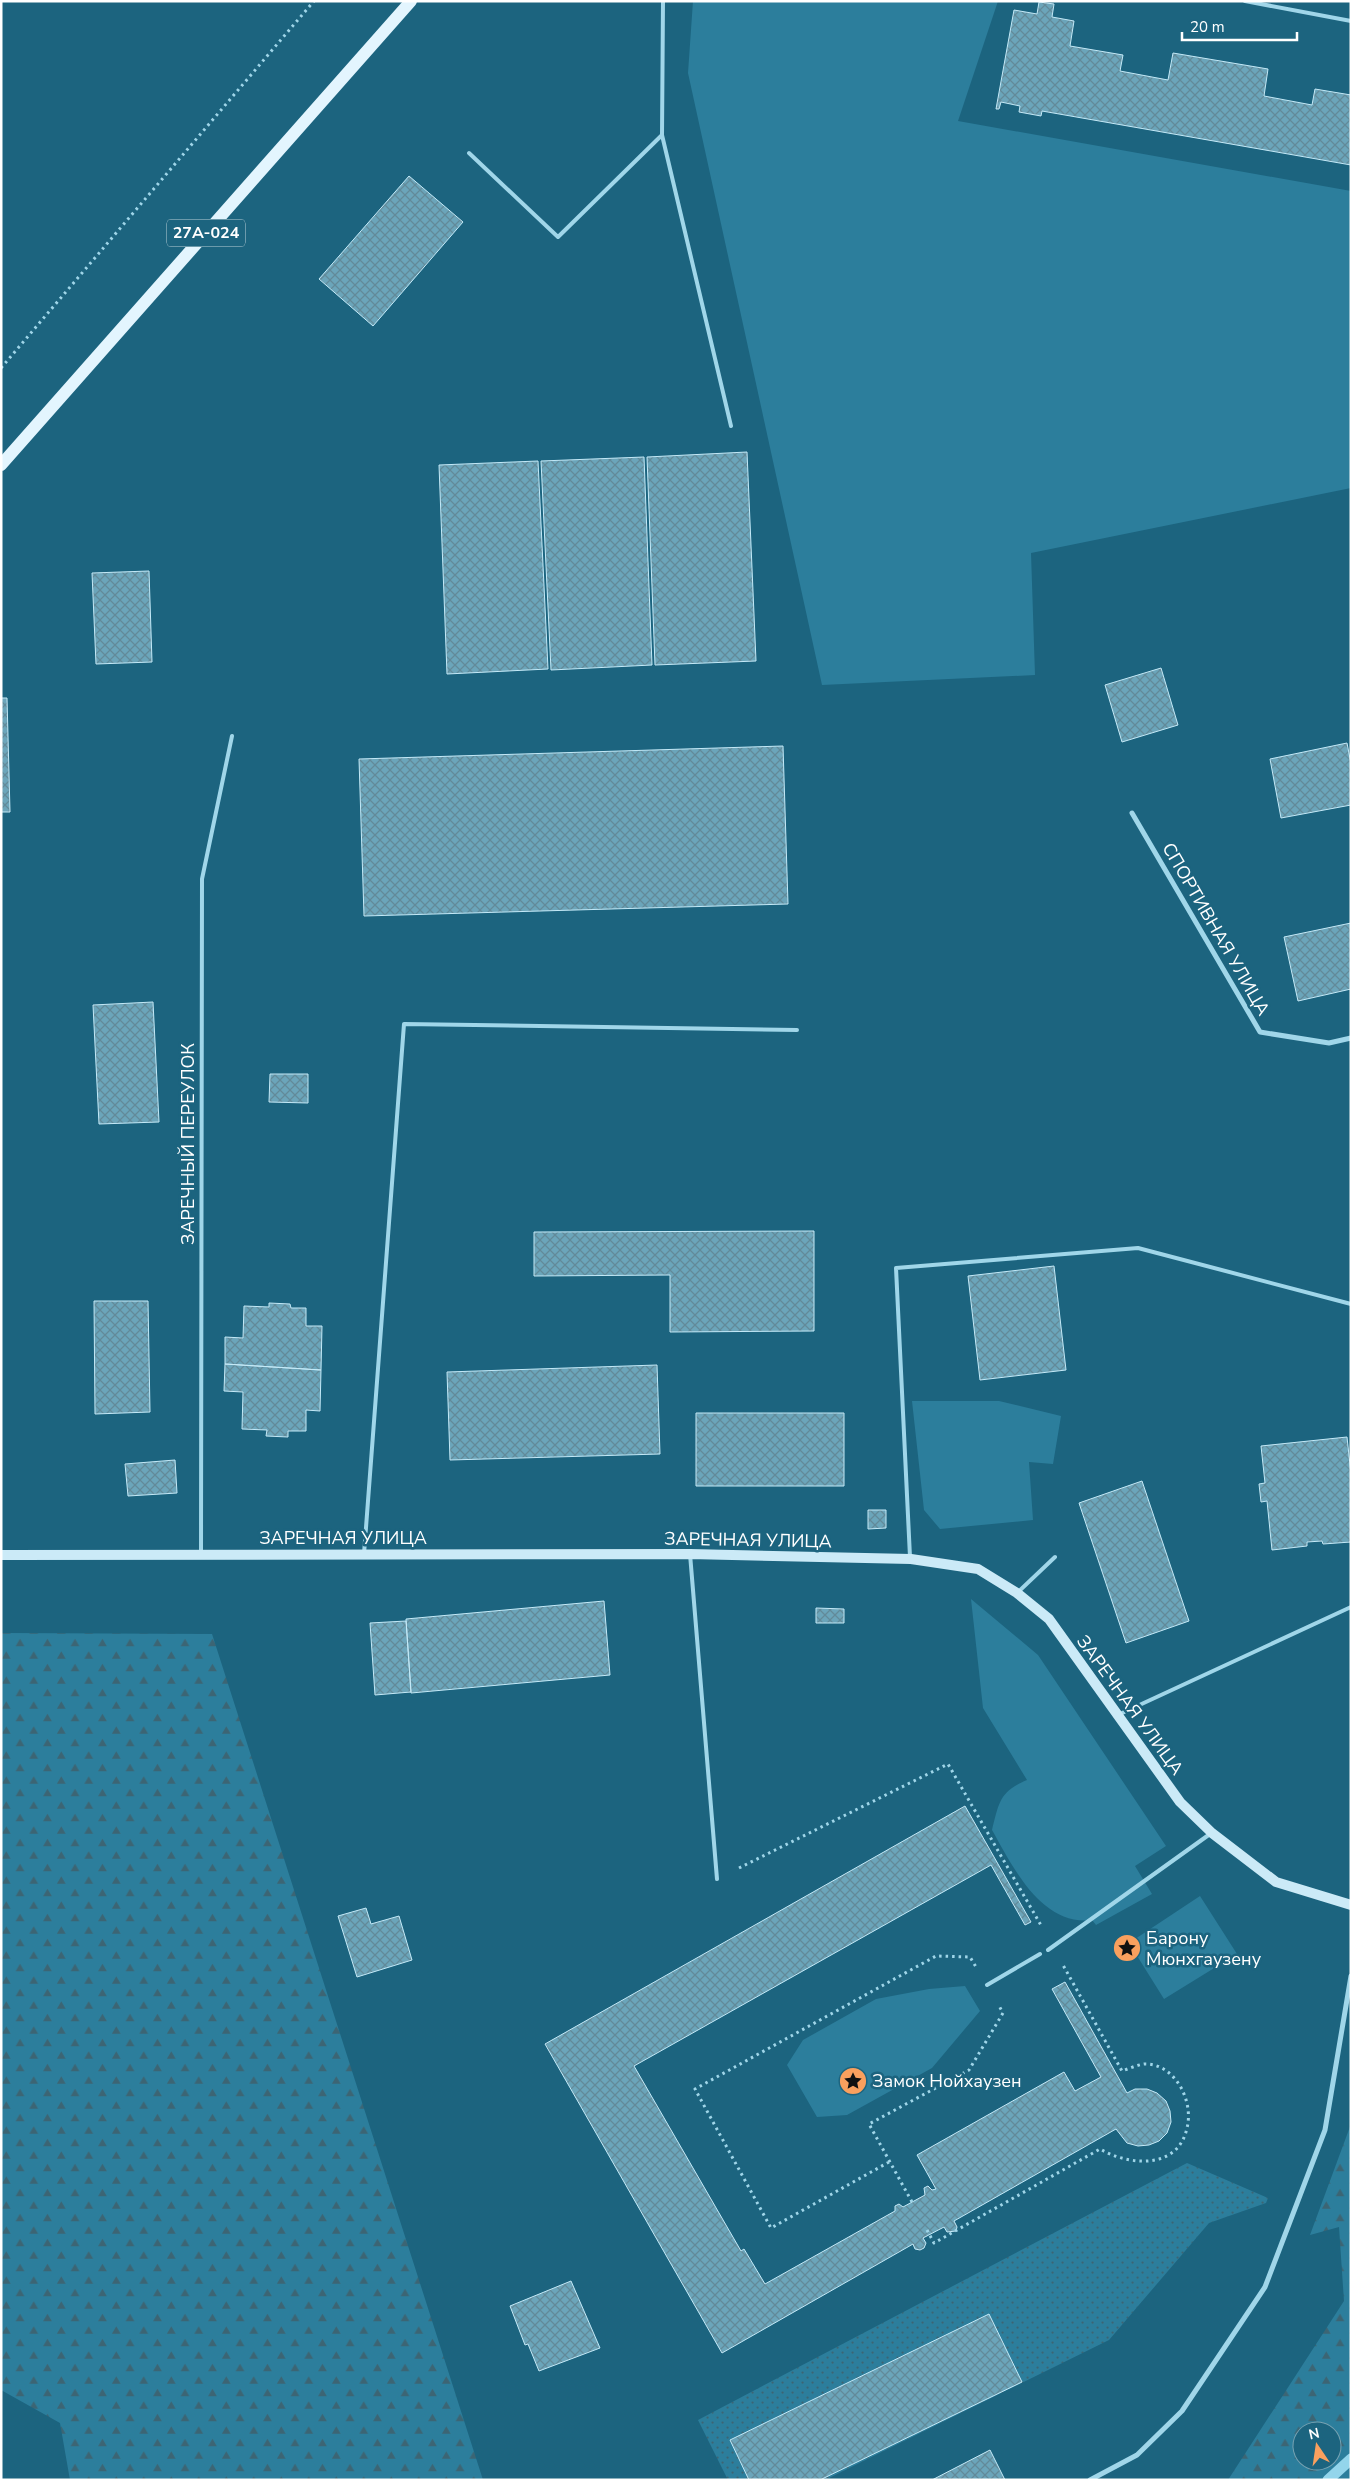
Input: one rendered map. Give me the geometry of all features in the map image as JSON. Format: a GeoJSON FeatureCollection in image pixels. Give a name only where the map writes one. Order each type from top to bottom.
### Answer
{"type":"FeatureCollection","features":[{"type":"Feature","properties":{"kind":"main road","name":"27А-024"},"geometry":{"type":"LineString","coordinates":[[1,465],[411,1]]}},
{"type":"Feature","properties":{"kind":"main road","name":"ЗАРЕЧНАЯ УЛИЦА"},"geometry":{"type":"LineString","coordinates":[[1,1555],[690,1554],[911,1559],[978,1569],[1018,1593],[1049,1620],[1180,1802],[1212,1833],[1276,1882],[1351,1905]]}},
{"type":"Feature","properties":{"kind":"street","name":"СПОРТИВНАЯ УЛИЦА"},"geometry":{"type":"LineString","coordinates":[[1132,813],[1260,1032],[1329,1043],[1351,1038]]}},
{"type":"Feature","properties":{"kind":"street"},"geometry":{"type":"LineString","coordinates":[[1090,2480],[1137,2455],[1182,2411],[1265,2287],[1325,2130],[1351,1976]]}},
{"type":"Feature","properties":{"kind":"lane"},"geometry":{"type":"LineString","coordinates":[[663,1],[662,135],[731,426]]}},
{"type":"Feature","properties":{"kind":"lane"},"geometry":{"type":"LineString","coordinates":[[1245,1],[1351,22]]}},
{"type":"Feature","properties":{"kind":"lane"},"geometry":{"type":"LineString","coordinates":[[469,153],[558,237],[662,135]]}},
{"type":"Feature","properties":{"kind":"lane","name":"ЗАРЕЧНЫЙ ПЕРЕУЛОК"},"geometry":{"type":"LineString","coordinates":[[201,1556],[202,878],[232,736]]}},
{"type":"Feature","properties":{"kind":"lane"},"geometry":{"type":"LineString","coordinates":[[364,1554],[404,1024],[797,1030]]}},
{"type":"Feature","properties":{"kind":"lane"},"geometry":{"type":"LineString","coordinates":[[911,1559],[896,1268],[1138,1248],[1351,1304]]}},
{"type":"Feature","properties":{"kind":"lane"},"geometry":{"type":"LineString","coordinates":[[690,1554],[717,1879]]}},
{"type":"Feature","properties":{"kind":"lane"},"geometry":{"type":"LineString","coordinates":[[1018,1593],[1055,1557]]}},
{"type":"Feature","properties":{"kind":"lane"},"geometry":{"type":"LineString","coordinates":[[1118,1715],[1351,1607]]}},
{"type":"Feature","properties":{"kind":"lane"},"geometry":{"type":"LineString","coordinates":[[1048,1950],[1212,1833]]}},
{"type":"Feature","properties":{"kind":"lane"},"geometry":{"type":"LineString","coordinates":[[987,1985],[1040,1954]]}},
{"type":"Feature","properties":{"kind":"path"},"geometry":{"type":"LineString","coordinates":[[1,368],[314,1]]}},
{"type":"Feature","properties":{"kind":"path"},"geometry":{"type":"LineString","coordinates":[[717,1879],[948,1764],[1122,2071],[1143,2064],[1161,2068],[1176,2079],[1188,2106],[1187,2128],[1180,2146],[1162,2159],[1142,2163],[1115,2158],[1100,2149],[934,2243],[927,2230]]}},
{"type":"Feature","properties":{"kind":"path"},"geometry":{"type":"LineString","coordinates":[[889,2162],[770,2228],[695,2089],[936,1956],[970,1957],[1003,2013],[969,2070],[868,2124],[912,2202]]}},
{"type":"Feature","properties":{"kind":"green space"},"geometry":{"type":"Polygon","coordinates":[[[693,1],[998,1],[958,121],[1351,191],[1351,488],[1031,553],[1035,675],[822,685],[688,73],[693,1]]]}},
{"type":"Feature","properties":{"kind":"green space"},"geometry":{"type":"Polygon","coordinates":[[[912,1401],[999,1401],[1061,1416],[1053,1464],[1029,1462],[1033,1520],[940,1529],[924,1510],[912,1401]]]}},
{"type":"Feature","properties":{"kind":"green space"},"geometry":{"type":"Polygon","coordinates":[[[971,1599],[1038,1655],[1166,1846],[1135,1866],[1152,1894],[1096,1925],[1092,1920],[1074,1919],[1058,1914],[1043,1904],[1019,1876],[992,1830],[996,1812],[1005,1794],[1027,1780],[983,1708],[971,1599]]]}},
{"type":"Feature","properties":{"kind":"green space"},"geometry":{"type":"Polygon","coordinates":[[[1,1633],[212,1634],[483,2480],[70,2480],[60,2423],[1,2390],[1,1633]]]}},
{"type":"Feature","properties":{"kind":"green space"},"geometry":{"type":"Polygon","coordinates":[[[1200,1896],[1237,1954],[1164,1999],[1129,1943],[1200,1896]]]}},
{"type":"Feature","properties":{"kind":"green space"},"geometry":{"type":"Polygon","coordinates":[[[965,1986],[980,2011],[932,2068],[847,2115],[817,2117],[787,2065],[803,2040],[876,1999],[929,1989],[965,1986]]]}},
{"type":"Feature","properties":{"kind":"green space"},"geometry":{"type":"Polygon","coordinates":[[[1351,2124],[1351,2480],[1228,2480],[1344,2301],[1339,2227],[1310,2235],[1351,2124]]]}},
{"type":"Feature","properties":{"kind":"green space"},"geometry":{"type":"Polygon","coordinates":[[[1187,2163],[1268,2198],[1266,2203],[1209,2223],[1109,2340],[825,2480],[728,2480],[698,2420],[1187,2163]]]}},
{"type":"Feature","properties":{"kind":"building"},"geometry":{"type":"Polygon","coordinates":[[[1039,2],[1054,4],[1052,17],[1074,21],[1070,46],[1123,55],[1120,71],[1168,80],[1173,53],[1268,69],[1264,96],[1312,105],[1315,89],[1351,95],[1351,165],[1042,111],[1041,116],[1019,112],[1020,106],[1001,102],[999,109],[996,109],[1014,10],[1037,14],[1039,2]]]}},
{"type":"Feature","properties":{"kind":"building"},"geometry":{"type":"Polygon","coordinates":[[[409,176],[463,222],[373,326],[319,279],[409,176]]]}},
{"type":"Feature","properties":{"kind":"building"},"geometry":{"type":"Polygon","coordinates":[[[747,452],[756,661],[655,665],[647,457],[747,452]]]}},
{"type":"Feature","properties":{"kind":"building"},"geometry":{"type":"Polygon","coordinates":[[[644,457],[652,665],[551,670],[541,461],[644,457]]]}},
{"type":"Feature","properties":{"kind":"building"},"geometry":{"type":"Polygon","coordinates":[[[538,461],[548,669],[447,674],[439,465],[538,461]]]}},
{"type":"Feature","properties":{"kind":"building"},"geometry":{"type":"Polygon","coordinates":[[[149,571],[152,662],[96,664],[92,573],[149,571]]]}},
{"type":"Feature","properties":{"kind":"building"},"geometry":{"type":"Polygon","coordinates":[[[1161,668],[1178,725],[1122,742],[1105,685],[1161,668]]]}},
{"type":"Feature","properties":{"kind":"building"},"geometry":{"type":"Polygon","coordinates":[[[1,698],[7,698],[10,812],[1,812],[1,698]]]}},
{"type":"Feature","properties":{"kind":"building"},"geometry":{"type":"Polygon","coordinates":[[[1347,743],[1351,764],[1351,805],[1281,818],[1270,759],[1347,743]]]}},
{"type":"Feature","properties":{"kind":"building"},"geometry":{"type":"Polygon","coordinates":[[[783,746],[788,904],[364,916],[359,759],[783,746]]]}},
{"type":"Feature","properties":{"kind":"building"},"geometry":{"type":"Polygon","coordinates":[[[1351,923],[1351,989],[1298,1001],[1284,937],[1351,923]]]}},
{"type":"Feature","properties":{"kind":"building"},"geometry":{"type":"Polygon","coordinates":[[[153,1002],[159,1122],[99,1124],[93,1005],[153,1002]]]}},
{"type":"Feature","properties":{"kind":"building"},"geometry":{"type":"Polygon","coordinates":[[[270,1074],[308,1074],[308,1103],[269,1102],[270,1074]]]}},
{"type":"Feature","properties":{"kind":"building"},"geometry":{"type":"Polygon","coordinates":[[[814,1231],[814,1331],[670,1332],[670,1275],[534,1276],[534,1232],[814,1231]]]}},
{"type":"Feature","properties":{"kind":"building"},"geometry":{"type":"Polygon","coordinates":[[[1054,1266],[1066,1370],[980,1380],[968,1276],[1054,1266]]]}},
{"type":"Feature","properties":{"kind":"building"},"geometry":{"type":"Polygon","coordinates":[[[94,1301],[148,1301],[150,1412],[95,1414],[94,1301]]]}},
{"type":"Feature","properties":{"kind":"building"},"geometry":{"type":"Polygon","coordinates":[[[269,1303],[290,1304],[291,1308],[306,1308],[306,1326],[322,1326],[321,1370],[225,1364],[225,1337],[243,1338],[244,1306],[269,1307],[269,1303]]]}},
{"type":"Feature","properties":{"kind":"building"},"geometry":{"type":"Polygon","coordinates":[[[225,1364],[321,1370],[320,1411],[306,1410],[306,1431],[288,1431],[288,1437],[266,1436],[267,1430],[242,1429],[243,1392],[224,1391],[225,1364]]]}},
{"type":"Feature","properties":{"kind":"building"},"geometry":{"type":"Polygon","coordinates":[[[657,1365],[660,1454],[450,1460],[447,1372],[657,1365]]]}},
{"type":"Feature","properties":{"kind":"building"},"geometry":{"type":"Polygon","coordinates":[[[696,1413],[844,1413],[844,1486],[696,1486],[696,1413]]]}},
{"type":"Feature","properties":{"kind":"building"},"geometry":{"type":"Polygon","coordinates":[[[1347,1437],[1351,1474],[1351,1542],[1323,1544],[1322,1541],[1307,1542],[1307,1546],[1272,1550],[1267,1501],[1261,1502],[1259,1484],[1265,1483],[1261,1446],[1347,1437]]]}},
{"type":"Feature","properties":{"kind":"building"},"geometry":{"type":"Polygon","coordinates":[[[175,1460],[177,1493],[128,1496],[125,1464],[175,1460]]]}},
{"type":"Feature","properties":{"kind":"building"},"geometry":{"type":"Polygon","coordinates":[[[1142,1481],[1189,1621],[1126,1643],[1079,1503],[1142,1481]]]}},
{"type":"Feature","properties":{"kind":"building"},"geometry":{"type":"Polygon","coordinates":[[[868,1510],[886,1510],[886,1528],[868,1529],[868,1510]]]}},
{"type":"Feature","properties":{"kind":"building"},"geometry":{"type":"Polygon","coordinates":[[[604,1601],[610,1675],[411,1693],[406,1619],[604,1601]]]}},
{"type":"Feature","properties":{"kind":"building"},"geometry":{"type":"Polygon","coordinates":[[[816,1608],[844,1609],[844,1623],[816,1623],[816,1608]]]}},
{"type":"Feature","properties":{"kind":"building"},"geometry":{"type":"Polygon","coordinates":[[[406,1621],[411,1692],[375,1695],[370,1623],[406,1621]]]}},
{"type":"Feature","properties":{"kind":"building"},"geometry":{"type":"Polygon","coordinates":[[[965,1806],[1031,1922],[1025,1925],[991,1865],[634,2066],[741,2251],[744,2249],[765,2284],[895,2211],[895,2206],[899,2204],[903,2207],[925,2195],[924,2188],[928,2186],[932,2190],[936,2189],[917,2155],[1064,2072],[1075,2091],[1101,2077],[1052,1989],[1065,1982],[1127,2093],[1135,2089],[1147,2089],[1157,2093],[1166,2101],[1170,2111],[1171,2122],[1167,2133],[1159,2141],[1149,2145],[1138,2146],[1127,2143],[1116,2129],[954,2221],[957,2227],[956,2231],[947,2232],[944,2227],[923,2238],[926,2243],[924,2248],[920,2250],[915,2249],[913,2244],[722,2353],[545,2044],[965,1806]]]}},
{"type":"Feature","properties":{"kind":"building"},"geometry":{"type":"Polygon","coordinates":[[[366,1908],[371,1924],[399,1916],[412,1960],[357,1977],[338,1916],[366,1908]]]}},
{"type":"Feature","properties":{"kind":"building"},"geometry":{"type":"Polygon","coordinates":[[[571,2281],[600,2348],[539,2371],[528,2344],[525,2345],[510,2306],[571,2281]]]}},
{"type":"Feature","properties":{"kind":"building"},"geometry":{"type":"Polygon","coordinates":[[[989,2314],[1022,2382],[820,2480],[749,2480],[730,2440],[989,2314]]]}},
{"type":"Feature","properties":{"kind":"building"},"geometry":{"type":"Polygon","coordinates":[[[990,2450],[1005,2480],[932,2480],[990,2450]]]}},
{"type":"Feature","properties":{"kind":"waterway"},"geometry":{"type":"LineString","coordinates":[[1328,2480],[1351,2459]]}},
{"type":"Feature","properties":{"kind":"place","name":"Барону Мюнхгаузену"},"geometry":{"type":"Point","coordinates":[1127,1948]}},
{"type":"Feature","properties":{"kind":"place","name":"Замок Нойхаузен"},"geometry":{"type":"Point","coordinates":[853,2081]}}]}
